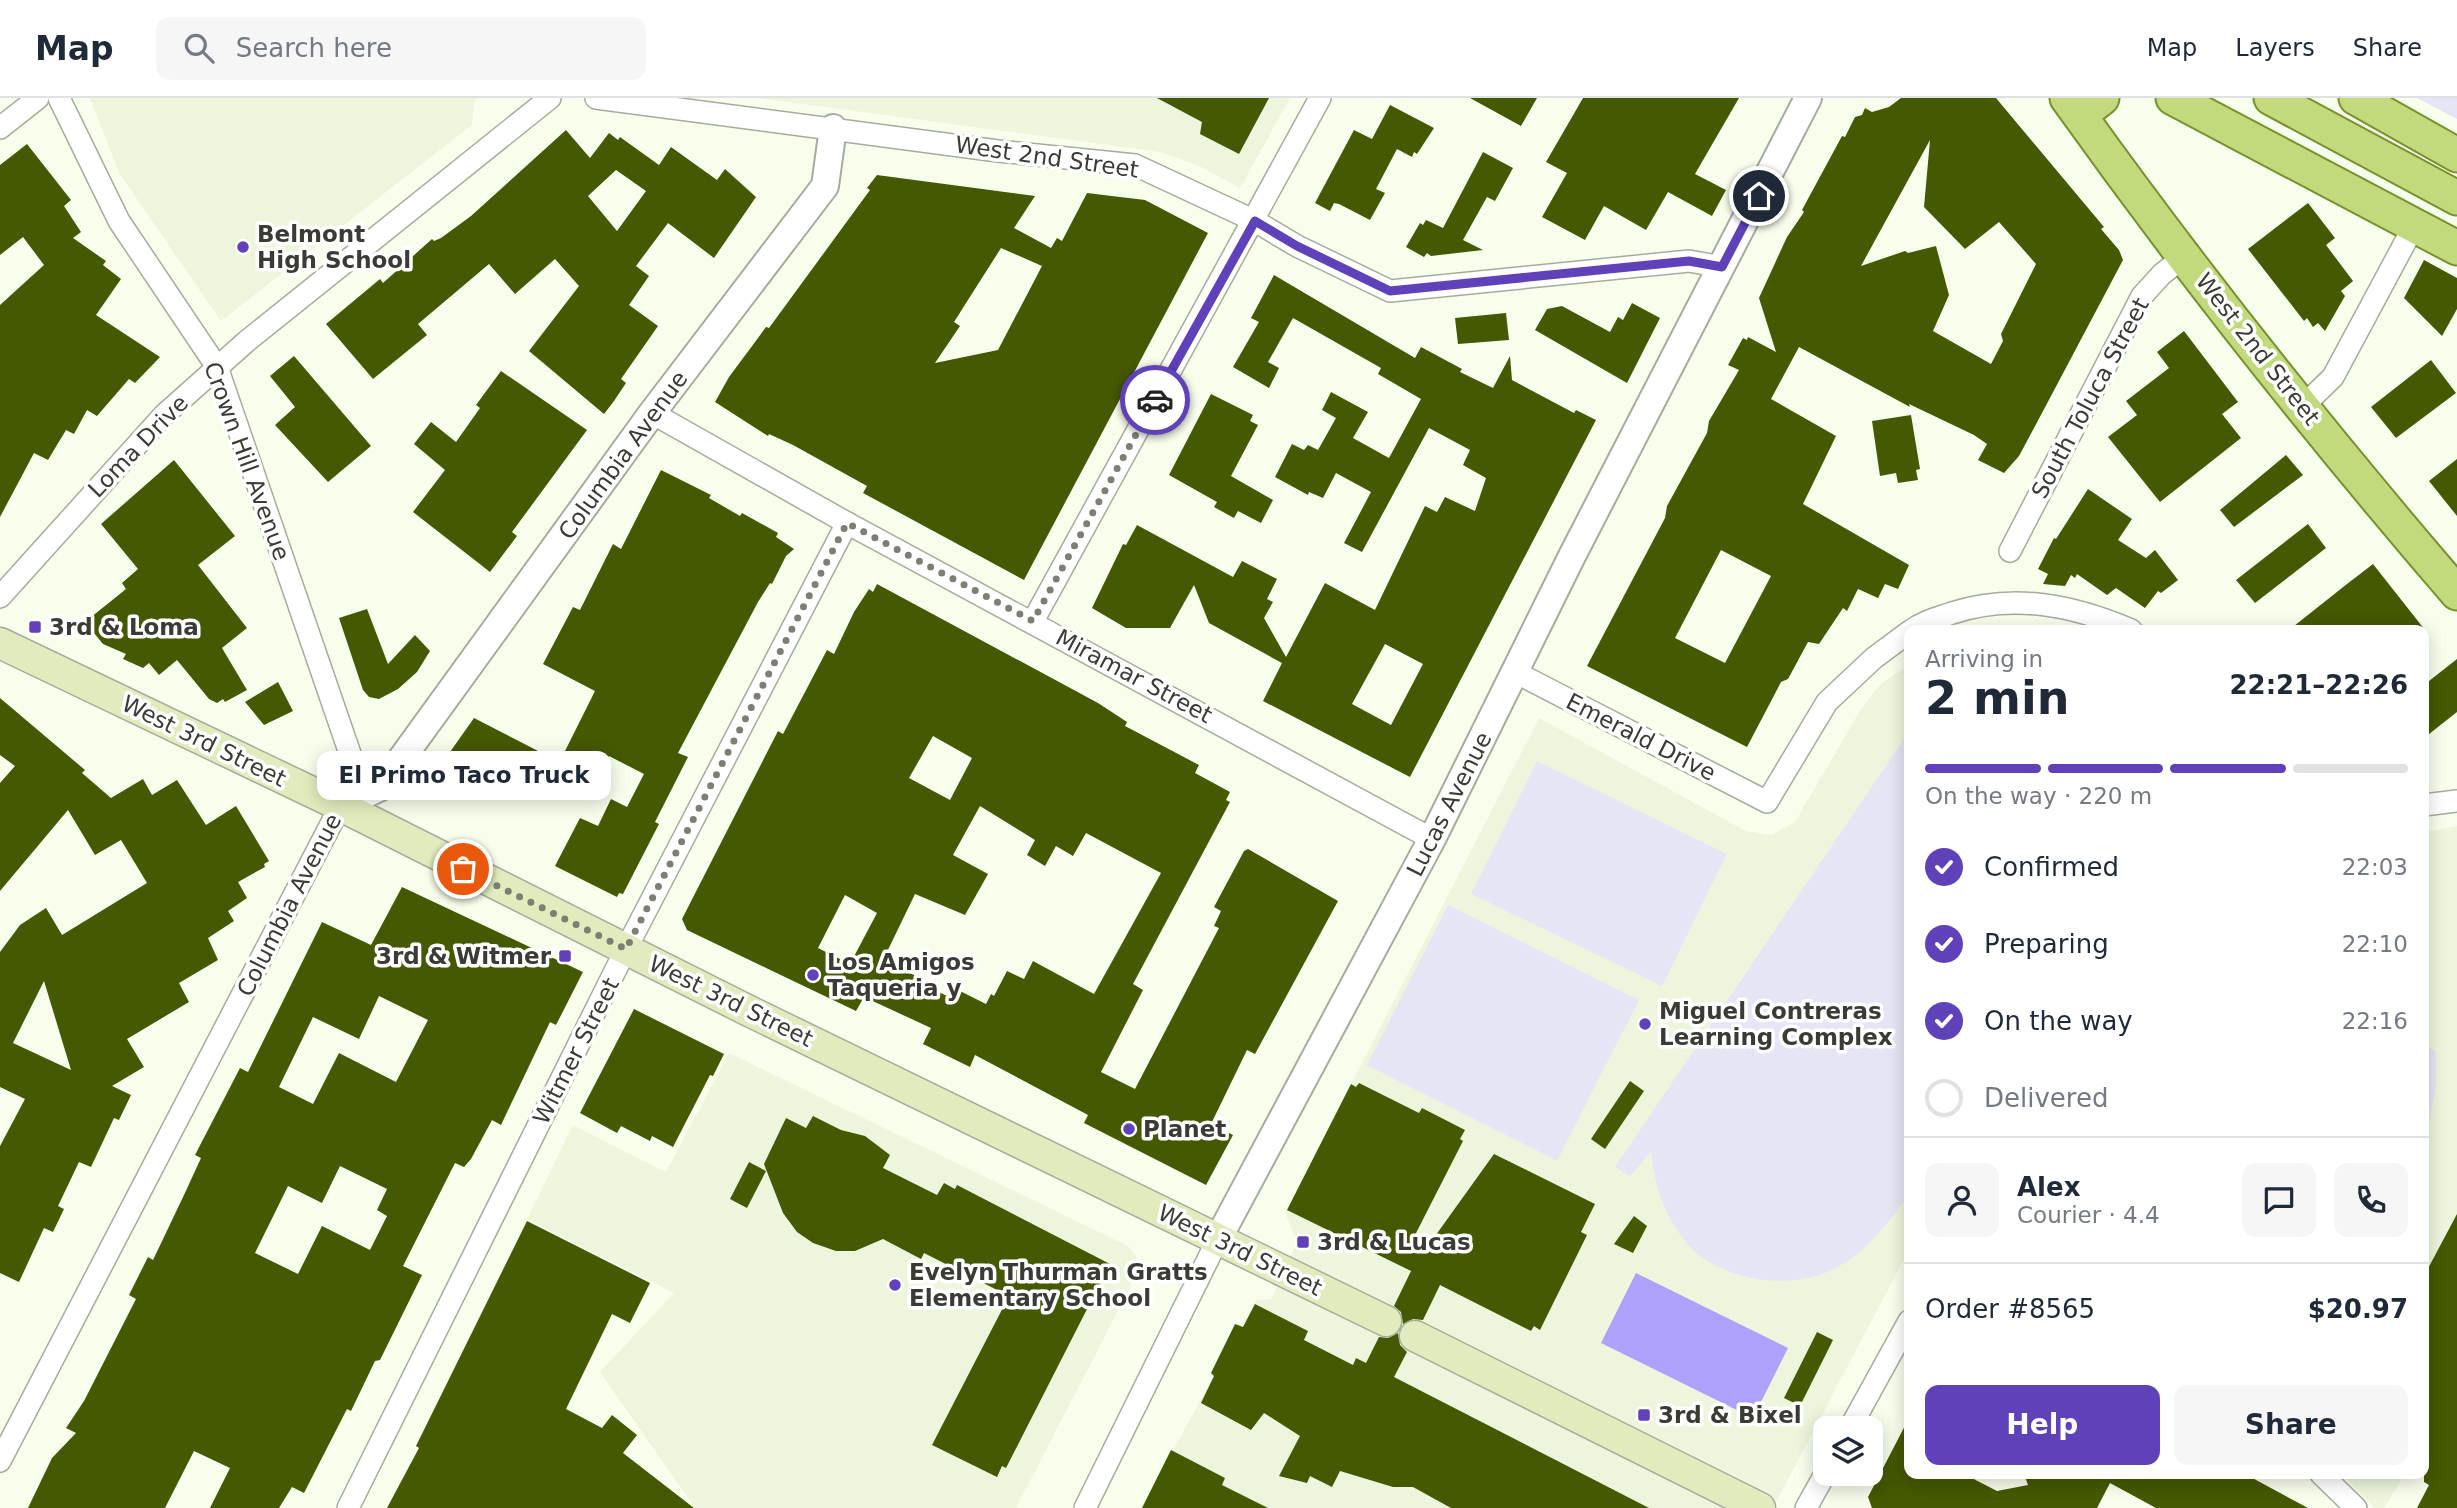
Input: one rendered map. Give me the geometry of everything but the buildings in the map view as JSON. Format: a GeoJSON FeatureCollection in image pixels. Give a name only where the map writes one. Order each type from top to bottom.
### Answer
{"type":"FeatureCollection","features":[{"type":"Feature","properties":{"kind":"main road"},"geometry":{"type":"LineString","coordinates":[[2173,98],[2457,248]]}},
{"type":"Feature","properties":{"kind":"main road"},"geometry":{"type":"LineString","coordinates":[[2271,98],[2457,198]]}},
{"type":"Feature","properties":{"kind":"main road"},"geometry":{"type":"LineString","coordinates":[[2356,98],[2457,155]]}},
{"type":"Feature","properties":{"kind":"main road","name":"West 2nd Street"},"geometry":{"type":"LineString","coordinates":[[2083,104],[2185,256],[2356,475],[2457,593]]}},
{"type":"Feature","properties":{"kind":"main road","name":"West 3rd Street"},"geometry":{"type":"LineString","coordinates":[[0,643],[341,806],[626,949],[1386,1321]]}},
{"type":"Feature","properties":{"kind":"main road"},"geometry":{"type":"LineString","coordinates":[[1415,1336],[1760,1508]]}},
{"type":"Feature","properties":{"kind":"street"},"geometry":{"type":"LineString","coordinates":[[0,128],[37,98]]}},
{"type":"Feature","properties":{"kind":"street","name":"Crown Hill Avenue"},"geometry":{"type":"LineString","coordinates":[[59,98],[119,221],[217,368],[357,774],[341,806]]}},
{"type":"Feature","properties":{"kind":"street","name":"Loma Drive"},"geometry":{"type":"LineString","coordinates":[[0,597],[164,415],[217,368],[550,98]]}},
{"type":"Feature","properties":{"kind":"street","name":"West 2nd Street"},"geometry":{"type":"LineString","coordinates":[[596,98],[1135,165],[1255,221],[1297,246],[1390,291],[1689,261],[1722,267]]}},
{"type":"Feature","properties":{"kind":"street"},"geometry":{"type":"LineString","coordinates":[[1033,621],[1255,221],[1320,98]]}},
{"type":"Feature","properties":{"kind":"street","name":"Lucas Avenue"},"geometry":{"type":"LineString","coordinates":[[1085,1508],[1218,1239],[1432,839],[1578,544],[1808,98]]}},
{"type":"Feature","properties":{"kind":"street","name":"Columbia Avenue"},"geometry":{"type":"LineString","coordinates":[[0,1461],[341,806],[381,787],[652,413],[825,186],[833,128]]}},
{"type":"Feature","properties":{"kind":"street"},"geometry":{"type":"LineString","coordinates":[[2302,406],[2333,377],[2415,224]]}},
{"type":"Feature","properties":{"kind":"street","name":"South Toluca Street"},"geometry":{"type":"LineString","coordinates":[[2010,551],[2142,296],[2162,274],[2185,256]]}},
{"type":"Feature","properties":{"kind":"street","name":"Miramar Street"},"geometry":{"type":"LineString","coordinates":[[652,413],[847,523],[1033,621],[1432,839]]}},
{"type":"Feature","properties":{"kind":"street","name":"Witmer Street"},"geometry":{"type":"LineString","coordinates":[[348,1508],[626,949],[847,523]]}},
{"type":"Feature","properties":{"kind":"street"},"geometry":{"type":"LineString","coordinates":[[1918,625],[1970,608],[2013,603],[2055,605],[2097,615],[2120,625]]}},
{"type":"Feature","properties":{"kind":"street","name":"Emerald Drive"},"geometry":{"type":"LineString","coordinates":[[1516,672],[1767,802],[1827,702],[1874,658],[1904,636]]}},
{"type":"Feature","properties":{"kind":"street"},"geometry":{"type":"LineString","coordinates":[[2429,804],[2457,801]]}},
{"type":"Feature","properties":{"kind":"street"},"geometry":{"type":"LineString","coordinates":[[1857,1416],[1904,1330]]}},
{"type":"Feature","properties":{"kind":"street"},"geometry":{"type":"LineString","coordinates":[[2326,1479],[2356,1508]]}},
{"type":"Feature","properties":{"kind":"street"},"geometry":{"type":"LineString","coordinates":[[1807,1508],[1819,1486]]}},
{"type":"Feature","properties":{"kind":"shaded area","name":"Belmont High School"},"geometry":{"type":"Polygon","coordinates":[[[90,98],[478,98],[474,102],[472,125],[221,321],[119,173],[90,98]]]}},
{"type":"Feature","properties":{"kind":"shaded area"},"geometry":{"type":"Polygon","coordinates":[[[759,98],[1290,98],[1240,188],[1199,166],[1160,152],[759,98]]]}},
{"type":"Feature","properties":{"kind":"shaded area"},"geometry":{"type":"Polygon","coordinates":[[[2417,98],[2457,98],[2457,119],[2417,98]]]}},
{"type":"Feature","properties":{"kind":"shaded area","name":"Miguel Contreras Learning Complex"},"geometry":{"type":"Polygon","coordinates":[[[1904,668],[1904,1261],[1821,1416],[1813,1416],[1813,1432],[1773,1508],[1141,1508],[1256,1300],[1271,1299],[1297,1242],[1285,1213],[1539,718],[1746,831],[1771,835],[1795,822],[1858,714],[1879,685],[1904,668]]]}},
{"type":"Feature","properties":{"kind":"shaded area"},"geometry":{"type":"Polygon","coordinates":[[[1904,739],[1904,1201],[1867,1245],[1834,1269],[1797,1280],[1755,1279],[1716,1265],[1699,1255],[1685,1241],[1671,1221],[1661,1199],[1651,1152],[1630,1176],[1615,1167],[1904,739]]]}},
{"type":"Feature","properties":{"kind":"shaded area"},"geometry":{"type":"Polygon","coordinates":[[[1537,761],[1727,854],[1662,986],[1471,894],[1537,761]]]}},
{"type":"Feature","properties":{"kind":"shaded area"},"geometry":{"type":"Polygon","coordinates":[[[2457,826],[2457,1389],[2429,1435],[2429,831],[2457,826]]]}},
{"type":"Feature","properties":{"kind":"shaded area"},"geometry":{"type":"Polygon","coordinates":[[[1448,905],[1639,1000],[1557,1161],[1367,1065],[1448,905]]]}},
{"type":"Feature","properties":{"kind":"shaded area"},"geometry":{"type":"Polygon","coordinates":[[[2429,1048],[2436,1052],[2436,1085],[2429,1121],[2429,1048]]]}},
{"type":"Feature","properties":{"kind":"shaded area","name":"Evelyn Thurman Gratts Elementary School"},"geometry":{"type":"Polygon","coordinates":[[[729,1053],[1128,1246],[1136,1256],[1135,1278],[1016,1508],[695,1508],[600,1372],[674,1293],[527,1219],[573,1125],[666,1172],[729,1053]]]}},
{"type":"Feature","properties":{"kind":"shaded area"},"geometry":{"type":"Polygon","coordinates":[[[1636,1273],[1788,1348],[1753,1418],[1601,1343],[1636,1273]]]}},
{"type":"Feature","properties":{"kind":"shaded area"},"geometry":{"type":"Polygon","coordinates":[[[2347,1479],[2402,1479],[2384,1508],[2375,1508],[2347,1479]]]}},
{"type":"Feature","properties":{"kind":"way so far"},"geometry":{"type":"LineString","coordinates":[[463,869],[626,949],[690,831],[847,523],[1033,621],[1155,400]]}},
{"type":"Feature","properties":{"kind":"place","name":"Belmont High School"},"geometry":{"type":"Point","coordinates":[243,247]}},
{"type":"Feature","properties":{"kind":"place","name":"3rd & Loma"},"geometry":{"type":"Point","coordinates":[35,627]}},
{"type":"Feature","properties":{"kind":"place","name":"El Primo Taco Truck"},"geometry":{"type":"Point","coordinates":[463,869]}},
{"type":"Feature","properties":{"kind":"place","name":"3rd & Witmer"},"geometry":{"type":"Point","coordinates":[565,956]}},
{"type":"Feature","properties":{"kind":"place","name":"Los Amigos Taqueria y"},"geometry":{"type":"Point","coordinates":[813,975]}},
{"type":"Feature","properties":{"kind":"place","name":"Miguel Contreras Learning Complex"},"geometry":{"type":"Point","coordinates":[1645,1024]}},
{"type":"Feature","properties":{"kind":"place","name":"Planet"},"geometry":{"type":"Point","coordinates":[1129,1129]}},
{"type":"Feature","properties":{"kind":"place","name":"3rd & Lucas"},"geometry":{"type":"Point","coordinates":[1303,1242]}},
{"type":"Feature","properties":{"kind":"place","name":"Evelyn Thurman Gratts Elementary School"},"geometry":{"type":"Point","coordinates":[895,1285]}},
{"type":"Feature","properties":{"kind":"place","name":"3rd & Bixel"},"geometry":{"type":"Point","coordinates":[1644,1415]}},
{"type":"Feature","properties":{"kind":"route"},"geometry":{"type":"LineString","coordinates":[[1155,400],[1255,221],[1297,246],[1390,291],[1471,285],[1689,261],[1722,267],[1759,196]]}}]}
